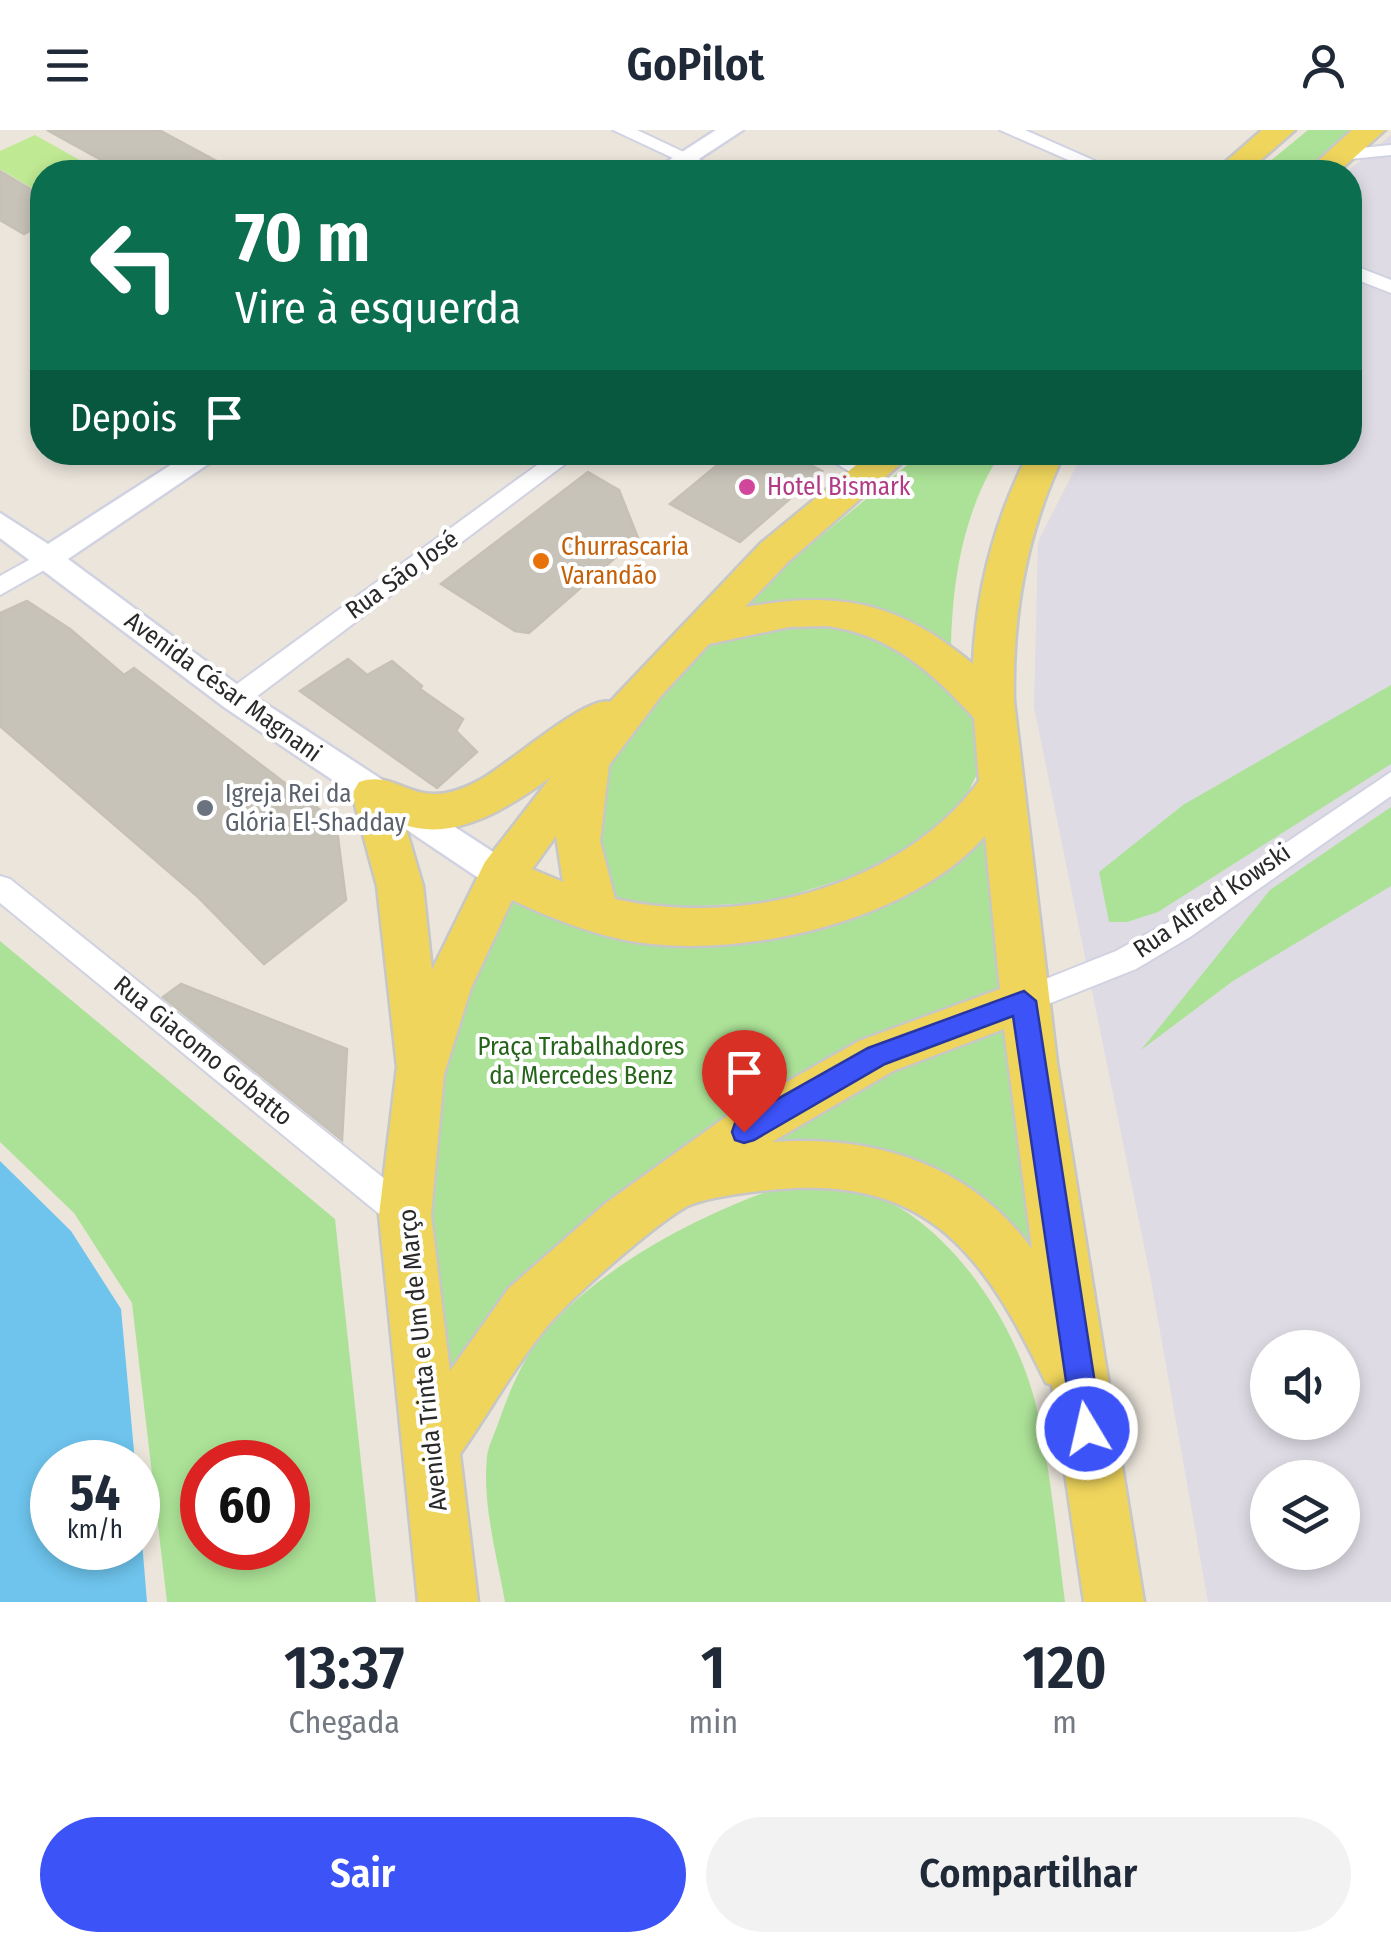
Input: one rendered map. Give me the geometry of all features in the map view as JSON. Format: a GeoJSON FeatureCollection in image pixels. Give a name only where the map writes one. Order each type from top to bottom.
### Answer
{"type":"FeatureCollection","features":[{"type":"Feature","properties":{"kind":"main road"},"geometry":{"type":"LineString","coordinates":[[1244,160],[1280,130]]}},
{"type":"Feature","properties":{"kind":"main road"},"geometry":{"type":"LineString","coordinates":[[1335,160],[1370,130]]}},
{"type":"Feature","properties":{"kind":"main road","name":"Avenida Trinta e Um de Março"},"geometry":{"type":"LineString","coordinates":[[448,1602],[405,1214],[419,1074],[447,988],[501,876],[646,686],[776,552],[881,465]]}},
{"type":"Feature","properties":{"kind":"main road"},"geometry":{"type":"LineString","coordinates":[[1041,465],[1020,513],[1006,574],[994,640],[995,714],[1024,1001],[1114,1602]]}},
{"type":"Feature","properties":{"kind":"main road"},"geometry":{"type":"LineString","coordinates":[[698,632],[800,610],[867,616],[934,652],[995,714]]}},
{"type":"Feature","properties":{"kind":"main road"},"geometry":{"type":"LineString","coordinates":[[374,794],[427,814],[464,807],[509,782],[646,686]]}},
{"type":"Feature","properties":{"kind":"main road"},"geometry":{"type":"LineString","coordinates":[[590,756],[577,818],[576,857],[598,914]]}},
{"type":"Feature","properties":{"kind":"main road"},"geometry":{"type":"LineString","coordinates":[[501,876],[598,914],[642,924],[718,926],[861,892],[936,854],[960,834],[1002,781]]}},
{"type":"Feature","properties":{"kind":"main road"},"geometry":{"type":"LineString","coordinates":[[374,794],[400,886],[419,1074]]}},
{"type":"Feature","properties":{"kind":"main road"},"geometry":{"type":"LineString","coordinates":[[430,1449],[528,1307],[573,1263],[744,1132],[876,1056],[1024,1001]]}},
{"type":"Feature","properties":{"kind":"main road"},"geometry":{"type":"LineString","coordinates":[[672,1188],[782,1162],[827,1162],[906,1181],[947,1201],[975,1222],[1028,1290],[1082,1394]]}},
{"type":"Feature","properties":{"kind":"street"},"geometry":{"type":"LineString","coordinates":[[622,130],[685,159],[732,130]]}},
{"type":"Feature","properties":{"kind":"street"},"geometry":{"type":"LineString","coordinates":[[1009,130],[1082,160]]}},
{"type":"Feature","properties":{"kind":"street"},"geometry":{"type":"LineString","coordinates":[[1347,160],[1391,150]]}},
{"type":"Feature","properties":{"kind":"street"},"geometry":{"type":"LineString","coordinates":[[1362,275],[1391,287]]}},
{"type":"Feature","properties":{"kind":"street"},"geometry":{"type":"LineString","coordinates":[[0,587],[192,465]]}},
{"type":"Feature","properties":{"kind":"street","name":"Rua São José"},"geometry":{"type":"LineString","coordinates":[[235,699],[552,465]]}},
{"type":"Feature","properties":{"kind":"street","name":"Avenida César Magnani"},"geometry":{"type":"LineString","coordinates":[[0,522],[235,699],[501,876]]}},
{"type":"Feature","properties":{"kind":"street","name":"Rua Alfred Kowski"},"geometry":{"type":"LineString","coordinates":[[1024,1001],[1126,960],[1180,928],[1391,782]]}},
{"type":"Feature","properties":{"kind":"street","name":"Rua Giacomo Gobatto"},"geometry":{"type":"LineString","coordinates":[[0,888],[405,1214]]}},
{"type":"Feature","properties":{"kind":"shaded area"},"geometry":{"type":"Polygon","coordinates":[[[1391,135],[1391,1602],[1208,1602],[1150,1275],[1034,707],[1038,542],[1077,465],[1362,465],[1361,160],[1391,135]]]}},
{"type":"Feature","properties":{"kind":"green space"},"geometry":{"type":"Polygon","coordinates":[[[1308,130],[1352,130],[1317,160],[1272,160],[1308,130]]]}},
{"type":"Feature","properties":{"kind":"green space"},"geometry":{"type":"Polygon","coordinates":[[[35,135],[80,160],[30,160],[30,187],[0,169],[0,151],[35,135]]]}},
{"type":"Feature","properties":{"kind":"green space"},"geometry":{"type":"Polygon","coordinates":[[[907,465],[994,465],[977,500],[961,551],[953,604],[951,658],[927,639],[740,612],[781,569],[907,465]]]}},
{"type":"Feature","properties":{"kind":"green space"},"geometry":{"type":"Polygon","coordinates":[[[766,624],[859,626],[896,642],[964,701],[976,726],[978,772],[960,809],[941,835],[863,873],[769,902],[664,908],[610,898],[591,853],[605,764],[693,656],[716,638],[766,624]]]}},
{"type":"Feature","properties":{"kind":"green space"},"geometry":{"type":"Polygon","coordinates":[[[1391,685],[1391,764],[1158,912],[1127,922],[1109,922],[1099,872],[1183,805],[1391,685]]]}},
{"type":"Feature","properties":{"kind":"green space"},"geometry":{"type":"Polygon","coordinates":[[[1391,807],[1391,886],[1233,981],[1141,1050],[1270,890],[1391,807]]]}},
{"type":"Feature","properties":{"kind":"green space","name":"Praça Trabalhadores da Mercedes Benz"},"geometry":{"type":"Polygon","coordinates":[[[996,810],[1011,998],[881,1042],[440,1393],[427,1203],[440,1065],[506,893],[719,942],[996,810]]]}},
{"type":"Feature","properties":{"kind":"green space"},"geometry":{"type":"Polygon","coordinates":[[[0,941],[335,1219],[376,1602],[167,1602],[160,1542],[160,1440],[148,1440],[132,1303],[74,1213],[0,1142],[0,941]]]}},
{"type":"Feature","properties":{"kind":"green space"},"geometry":{"type":"Polygon","coordinates":[[[1011,1018],[1058,1312],[1016,1254],[752,1137],[790,1112],[1011,1018]]]}},
{"type":"Feature","properties":{"kind":"green space"},"geometry":{"type":"Polygon","coordinates":[[[799,1181],[869,1195],[908,1213],[953,1252],[991,1302],[1020,1357],[1038,1414],[1065,1602],[505,1602],[488,1511],[487,1457],[510,1392],[535,1345],[587,1291],[655,1244],[728,1207],[799,1181]]]}},
{"type":"Feature","properties":{"kind":"water"},"geometry":{"type":"Polygon","coordinates":[[[0,1161],[71,1231],[121,1309],[133,1440],[30,1440],[30,1570],[144,1570],[147,1602],[0,1602],[0,1161]]]}},
{"type":"Feature","properties":{"kind":"building"},"geometry":{"type":"Polygon","coordinates":[[[47,130],[159,130],[215,160],[101,160],[47,130]]]}},
{"type":"Feature","properties":{"kind":"building"},"geometry":{"type":"Polygon","coordinates":[[[0,171],[30,189],[30,231],[24,234],[0,220],[0,171]]]}},
{"type":"Feature","properties":{"kind":"building","name":"Hotel Bismark"},"geometry":{"type":"Polygon","coordinates":[[[717,465],[811,465],[822,471],[740,542],[670,504],[717,465]]]}},
{"type":"Feature","properties":{"kind":"building","name":"Churrascaria Varandão"},"geometry":{"type":"Polygon","coordinates":[[[588,472],[619,490],[638,538],[529,633],[515,631],[441,584],[588,472]]]}},
{"type":"Feature","properties":{"kind":"building"},"geometry":{"type":"Polygon","coordinates":[[[27,601],[70,629],[124,675],[134,668],[336,822],[346,900],[264,964],[198,897],[0,726],[0,613],[27,601]]]}},
{"type":"Feature","properties":{"kind":"building"},"geometry":{"type":"Polygon","coordinates":[[[348,659],[367,675],[392,661],[422,686],[420,689],[463,719],[456,731],[477,752],[437,788],[300,691],[348,659]]]}},
{"type":"Feature","properties":{"kind":"building"},"geometry":{"type":"Polygon","coordinates":[[[181,984],[347,1049],[342,1140],[163,997],[181,984]]]}},
{"type":"Feature","properties":{"kind":"place","name":"Hotel Bismark"},"geometry":{"type":"Point","coordinates":[747,487]}},
{"type":"Feature","properties":{"kind":"place","name":"Churrascaria Varandão"},"geometry":{"type":"Point","coordinates":[541,561]}},
{"type":"Feature","properties":{"kind":"place","name":"Igreja Rei da Glória El-Shadday"},"geometry":{"type":"Point","coordinates":[205,808]}},
{"type":"Feature","properties":{"kind":"route"},"geometry":{"type":"LineString","coordinates":[[744,1132],[876,1056],[1024,1001],[1087,1429]]}}]}
